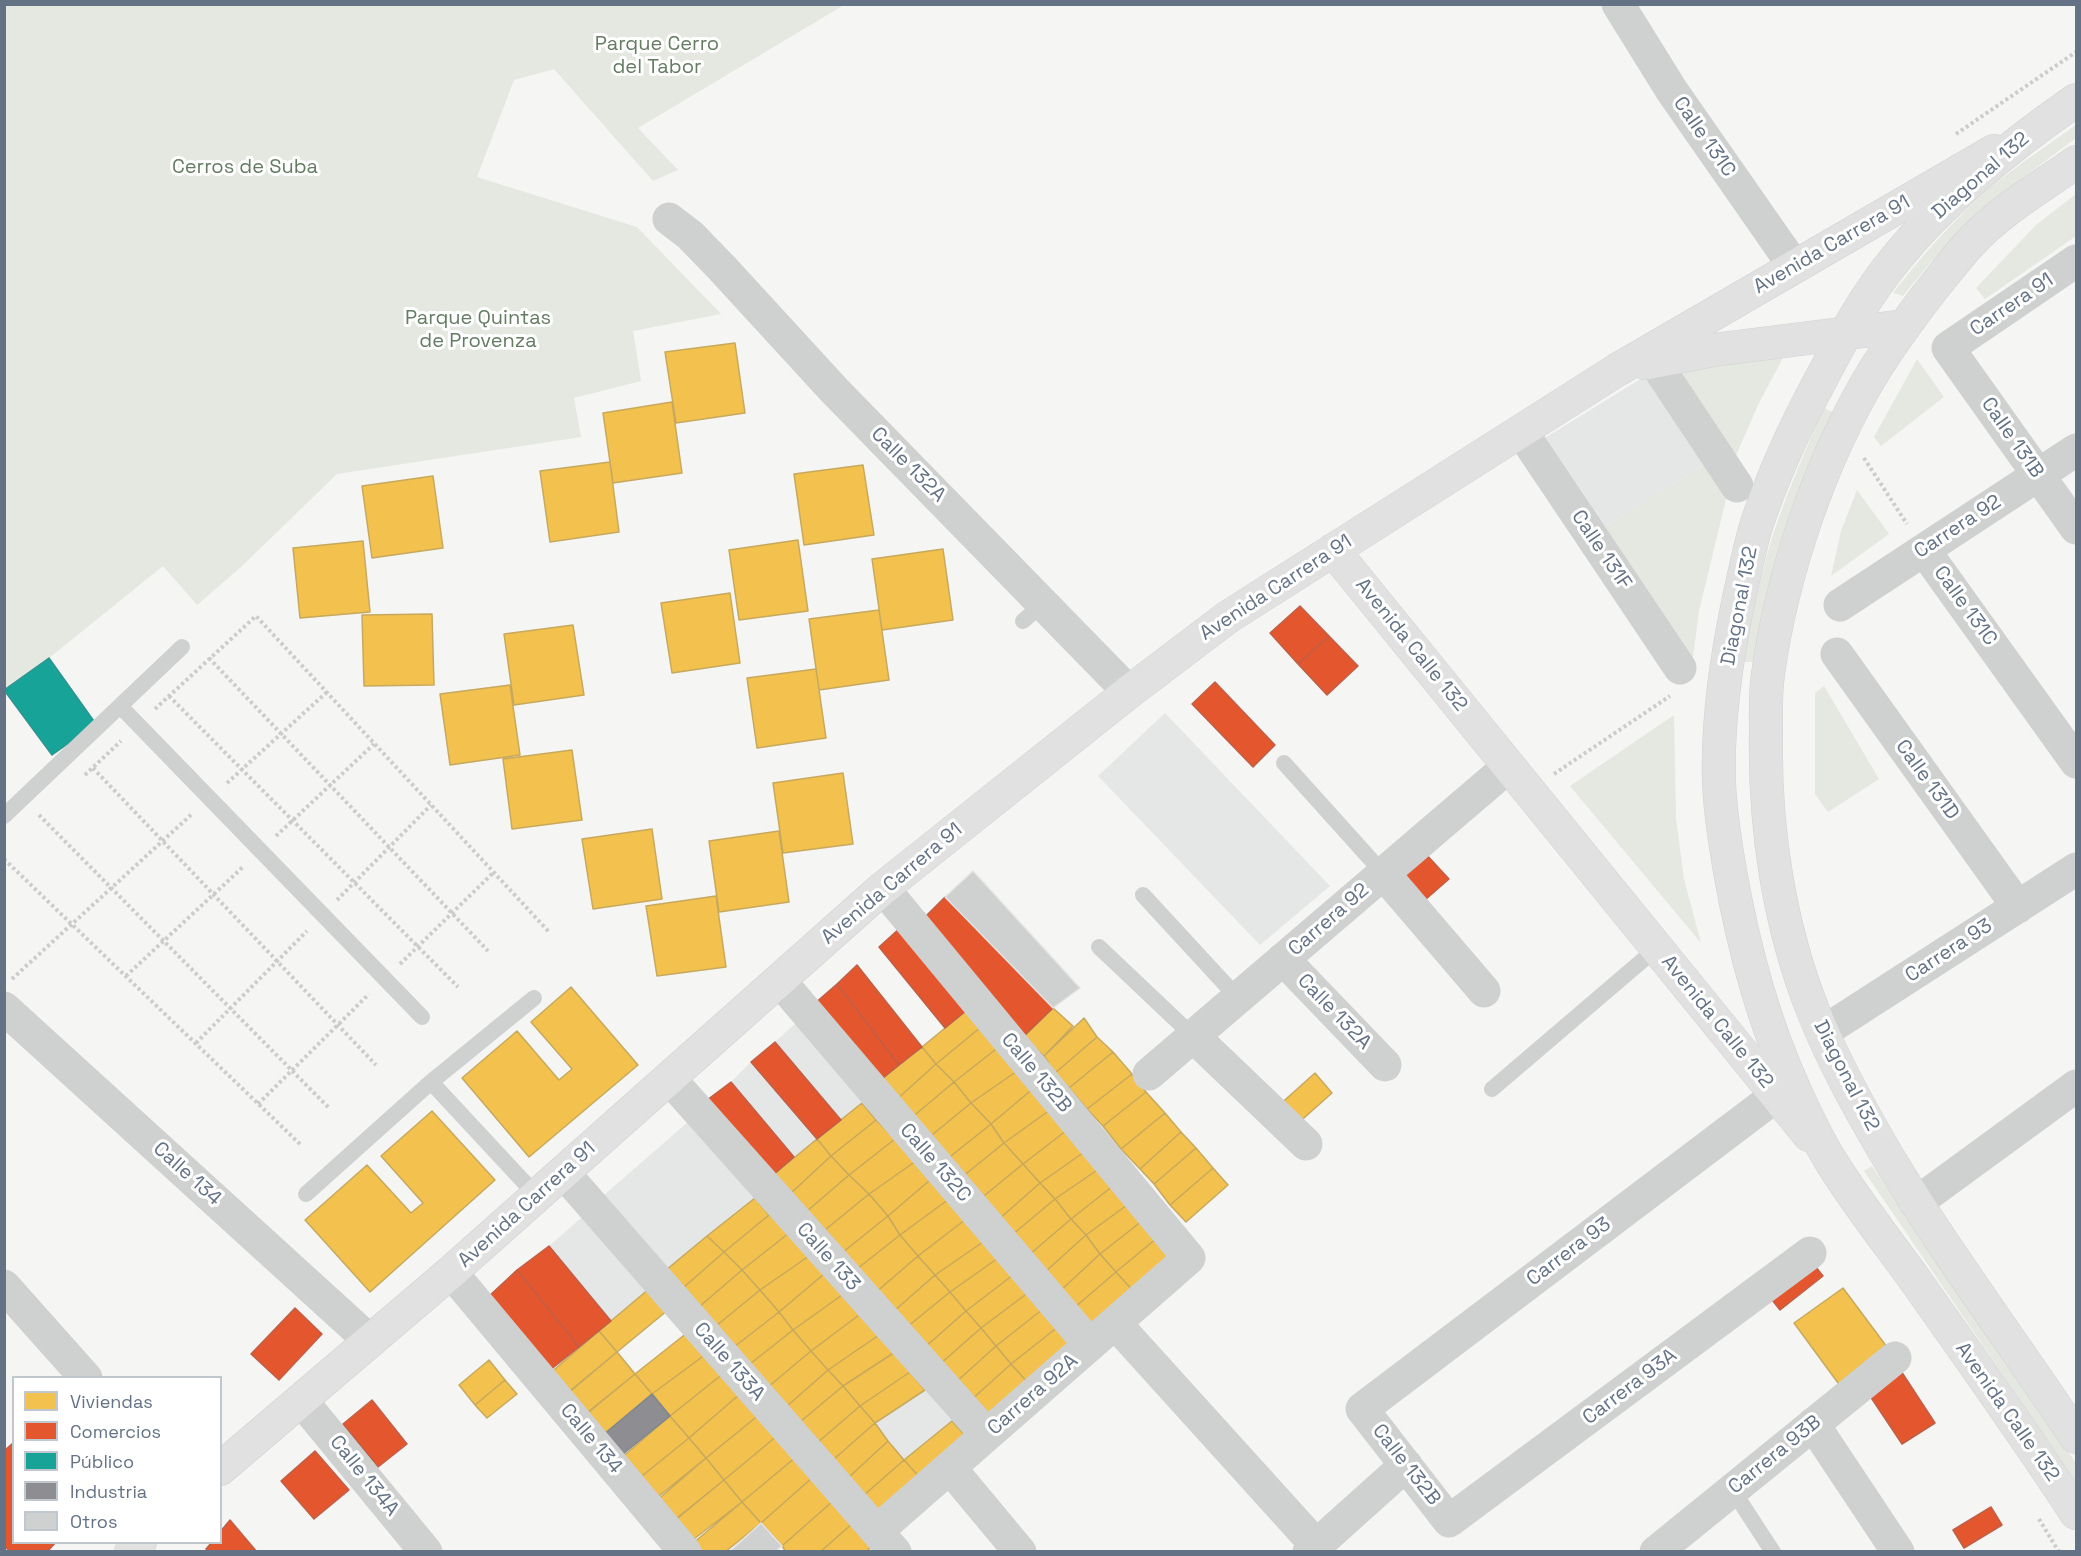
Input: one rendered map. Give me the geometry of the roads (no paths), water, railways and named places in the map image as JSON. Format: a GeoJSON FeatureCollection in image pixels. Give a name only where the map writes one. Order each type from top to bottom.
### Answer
{"type":"FeatureCollection","features":[{"type":"Feature","properties":{"kind":"main road","name":"Avenida Carrera 91"},"geometry":{"type":"LineString","coordinates":[[222,1467],[451,1272],[883,888],[1129,692],[1228,617],[1617,370],[2037,127],[2076,100]]}},
{"type":"Feature","properties":{"kind":"main road","name":"Diagonal 132"},"geometry":{"type":"LineString","coordinates":[[1832,1163],[1794,1089],[1756,987],[1740,927],[1724,835],[1719,781],[1721,714],[1729,650],[1756,528],[1775,473],[1793,431],[1845,333],[1896,258],[1919,232],[1948,202],[2037,127]]}},
{"type":"Feature","properties":{"kind":"main road"},"geometry":{"type":"LineString","coordinates":[[1904,326],[1972,241],[2002,214],[2076,162]]}},
{"type":"Feature","properties":{"kind":"main road","name":"Avenida Carrera 91"},"geometry":{"type":"LineString","coordinates":[[1617,370],[1713,350],[1904,326]]}},
{"type":"Feature","properties":{"kind":"main road","name":"Diagonal 132"},"geometry":{"type":"LineString","coordinates":[[1904,326],[1860,397],[1808,513],[1785,591],[1768,676],[1765,773],[1779,892],[1795,959],[1822,1032],[1866,1119],[1916,1203]]}},
{"type":"Feature","properties":{"kind":"main road","name":"Avenida Calle 132"},"geometry":{"type":"LineString","coordinates":[[1333,550],[1832,1163],[2035,1450],[2076,1513]]}},
{"type":"Feature","properties":{"kind":"main road"},"geometry":{"type":"LineString","coordinates":[[1916,1203],[2074,1428]]}},
{"type":"Feature","properties":{"kind":"street","name":"Calle 131C"},"geometry":{"type":"LineString","coordinates":[[1618,4],[1672,91],[1794,266]]}},
{"type":"Feature","properties":{"kind":"street","name":"Calle 132A"},"geometry":{"type":"LineString","coordinates":[[680,227],[834,390],[1033,612],[1129,692]]}},
{"type":"Feature","properties":{"kind":"street","name":"Carrera 91"},"geometry":{"type":"LineString","coordinates":[[1948,348],[2076,261]]}},
{"type":"Feature","properties":{"kind":"street","name":"Calle 131B"},"geometry":{"type":"LineString","coordinates":[[1948,348],[2076,528]]}},
{"type":"Feature","properties":{"kind":"street"},"geometry":{"type":"LineString","coordinates":[[1654,361],[1737,486]]}},
{"type":"Feature","properties":{"kind":"street","name":"Calle 131F"},"geometry":{"type":"LineString","coordinates":[[1521,431],[1676,682]]}},
{"type":"Feature","properties":{"kind":"street","name":"Carrera 92"},"geometry":{"type":"LineString","coordinates":[[1840,605],[2076,450]]}},
{"type":"Feature","properties":{"kind":"street","name":"Calle 131C"},"geometry":{"type":"LineString","coordinates":[[1924,550],[2076,762]]}},
{"type":"Feature","properties":{"kind":"street","name":"Calle 131D"},"geometry":{"type":"LineString","coordinates":[[1837,654],[2018,907]]}},
{"type":"Feature","properties":{"kind":"street","name":"Carrera 92"},"geometry":{"type":"LineString","coordinates":[[1149,1074],[1509,766]]}},
{"type":"Feature","properties":{"kind":"street","name":"Carrera 93"},"geometry":{"type":"LineString","coordinates":[[1822,1032],[2076,869]]}},
{"type":"Feature","properties":{"kind":"street"},"geometry":{"type":"LineString","coordinates":[[1383,873],[1484,991]]}},
{"type":"Feature","properties":{"kind":"street","name":"Calle 132B"},"geometry":{"type":"LineString","coordinates":[[883,888],[1189,1258]]}},
{"type":"Feature","properties":{"kind":"street","name":"Calle 132A"},"geometry":{"type":"LineString","coordinates":[[1283,959],[1384,1065]]}},
{"type":"Feature","properties":{"kind":"street","name":"Calle 132C"},"geometry":{"type":"LineString","coordinates":[[780,981],[1090,1345]]}},
{"type":"Feature","properties":{"kind":"street","name":"Calle 134"},"geometry":{"type":"LineString","coordinates":[[4,1008],[370,1341]]}},
{"type":"Feature","properties":{"kind":"street"},"geometry":{"type":"LineString","coordinates":[[1193,1036],[1306,1144]]}},
{"type":"Feature","properties":{"kind":"street","name":"Calle 133"},"geometry":{"type":"LineString","coordinates":[[669,1078],[987,1435]]}},
{"type":"Feature","properties":{"kind":"street"},"geometry":{"type":"LineString","coordinates":[[1916,1203],[2076,1086]]}},
{"type":"Feature","properties":{"kind":"street","name":"Carrera 93"},"geometry":{"type":"LineString","coordinates":[[1362,1409],[1777,1095]]}},
{"type":"Feature","properties":{"kind":"street","name":"Calle 133A"},"geometry":{"type":"LineString","coordinates":[[563,1172],[886,1541]]}},
{"type":"Feature","properties":{"kind":"street","name":"Carrera 93A"},"geometry":{"type":"LineString","coordinates":[[1449,1521],[1810,1253]]}},
{"type":"Feature","properties":{"kind":"street","name":"Carrera 92A"},"geometry":{"type":"LineString","coordinates":[[886,1541],[950,1468],[1189,1258]]}},
{"type":"Feature","properties":{"kind":"street","name":"Calle 134"},"geometry":{"type":"LineString","coordinates":[[451,1272],[685,1551]]}},
{"type":"Feature","properties":{"kind":"street"},"geometry":{"type":"LineString","coordinates":[[4,1286],[85,1376]]}},
{"type":"Feature","properties":{"kind":"street"},"geometry":{"type":"LineString","coordinates":[[1115,1323],[1312,1548],[1406,1465]]}},
{"type":"Feature","properties":{"kind":"street","name":"Carrera 93B"},"geometry":{"type":"LineString","coordinates":[[1656,1551],[1895,1358]]}},
{"type":"Feature","properties":{"kind":"street","name":"Calle 134A"},"geometry":{"type":"LineString","coordinates":[[301,1400],[426,1551]]}},
{"type":"Feature","properties":{"kind":"street","name":"Calle 132B"},"geometry":{"type":"LineString","coordinates":[[1362,1409],[1449,1521]]}},
{"type":"Feature","properties":{"kind":"street"},"geometry":{"type":"LineString","coordinates":[[1813,1425],[1898,1551]]}},
{"type":"Feature","properties":{"kind":"street"},"geometry":{"type":"LineString","coordinates":[[950,1468],[1020,1551]]}},
{"type":"Feature","properties":{"kind":"lane"},"geometry":{"type":"LineString","coordinates":[[4,816],[182,647]]}},
{"type":"Feature","properties":{"kind":"lane"},"geometry":{"type":"LineString","coordinates":[[120,706],[422,1017]]}},
{"type":"Feature","properties":{"kind":"lane"},"geometry":{"type":"LineString","coordinates":[[1284,763],[1383,873]]}},
{"type":"Feature","properties":{"kind":"lane"},"geometry":{"type":"LineString","coordinates":[[1143,895],[1238,998]]}},
{"type":"Feature","properties":{"kind":"lane"},"geometry":{"type":"LineString","coordinates":[[1099,947],[1193,1036]]}},
{"type":"Feature","properties":{"kind":"lane"},"geometry":{"type":"LineString","coordinates":[[1492,1089],[1657,948]]}},
{"type":"Feature","properties":{"kind":"lane"},"geometry":{"type":"LineString","coordinates":[[306,1194],[431,1082],[534,998]]}},
{"type":"Feature","properties":{"kind":"lane"},"geometry":{"type":"LineString","coordinates":[[431,1082],[537,1196]]}},
{"type":"Feature","properties":{"kind":"lane"},"geometry":{"type":"LineString","coordinates":[[1732,1489],[1773,1551]]}},
{"type":"Feature","properties":{"kind":"park label","name":"Parque Cerro del Tabor"},"geometry":{"type":"Point","coordinates":[657,56]}},
{"type":"Feature","properties":{"kind":"park label","name":"Cerros de Suba"},"geometry":{"type":"Point","coordinates":[245,168]}},
{"type":"Feature","properties":{"kind":"park label","name":"Parque Quintas de Provenza"},"geometry":{"type":"Point","coordinates":[478,330]}}]}
